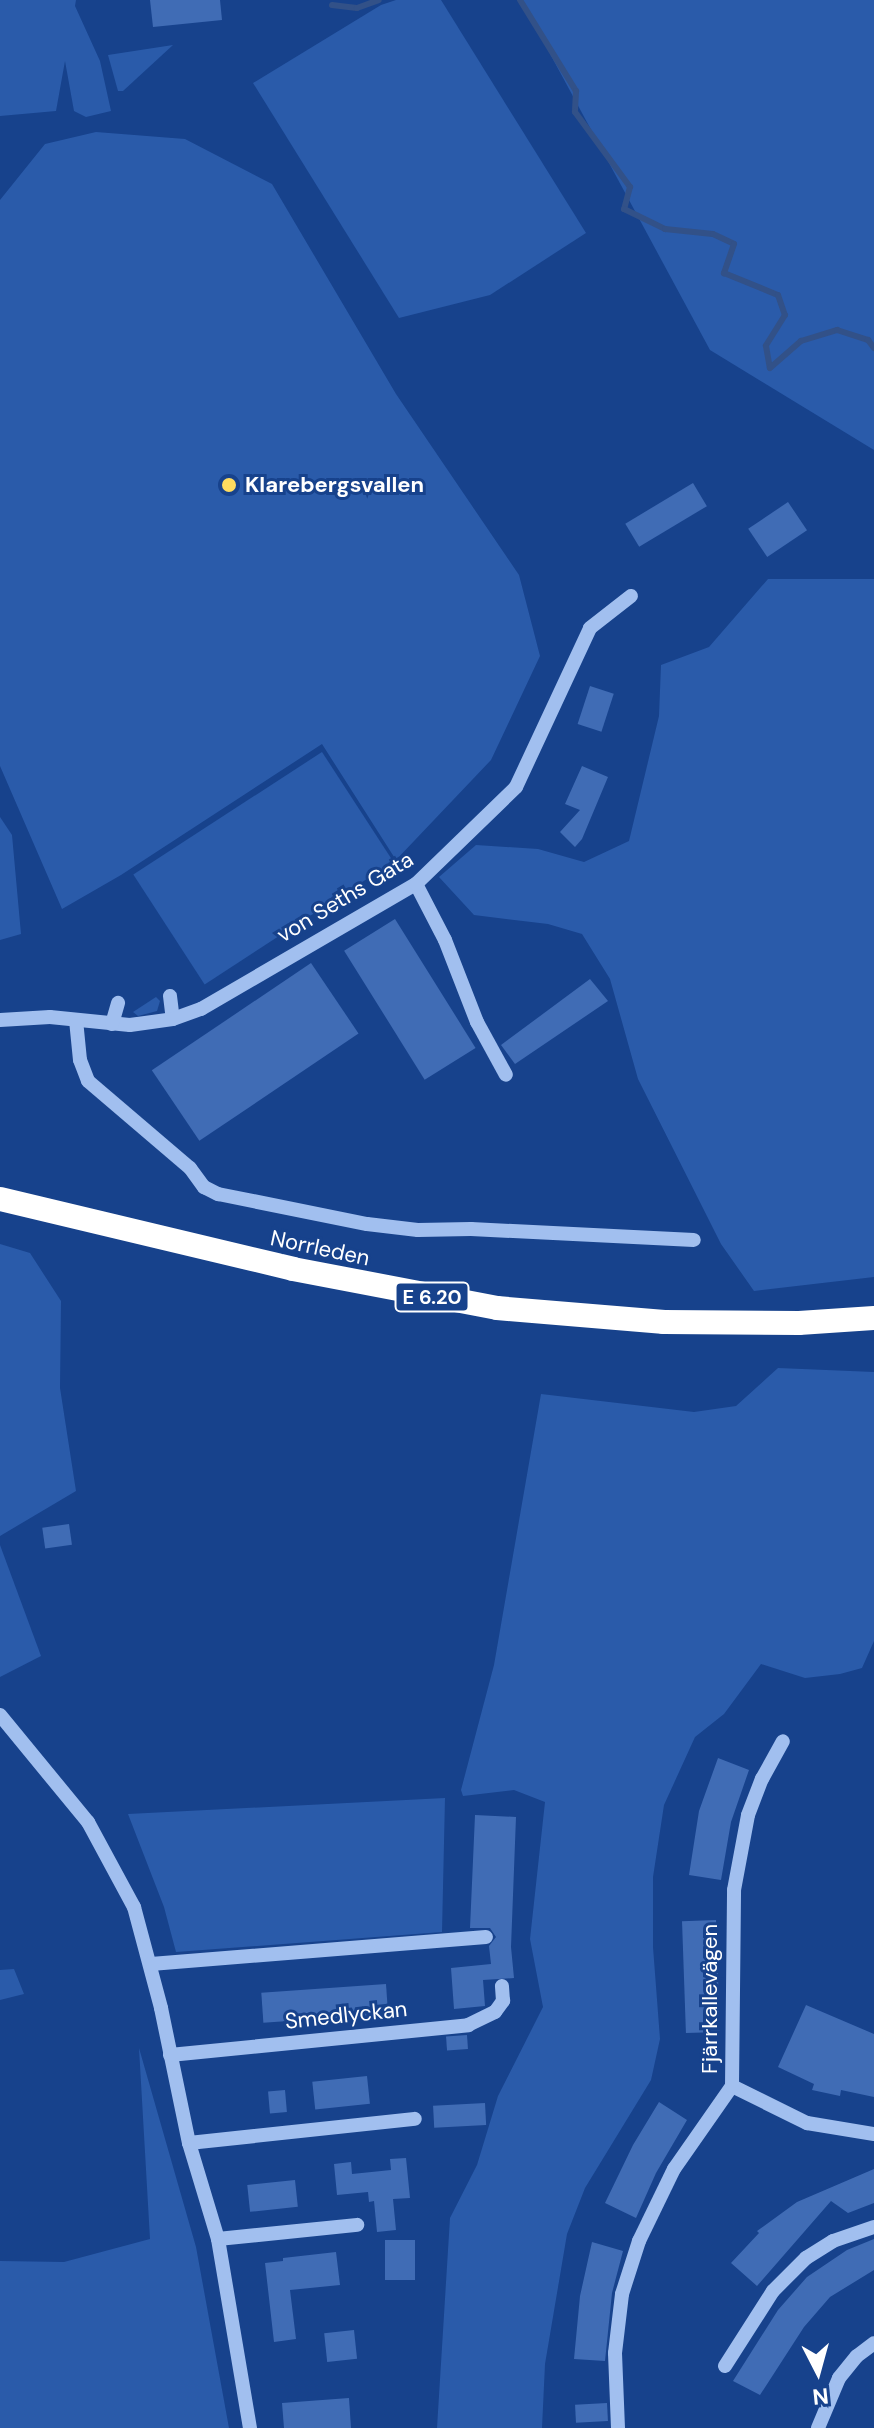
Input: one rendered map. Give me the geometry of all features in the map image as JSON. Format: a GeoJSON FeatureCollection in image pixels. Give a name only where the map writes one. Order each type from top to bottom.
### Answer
{"type":"FeatureCollection","features":[{"type":"Feature","properties":{"kind":"highway","name":"Norrleden"},"geometry":{"type":"LineString","coordinates":[[0,1199],[293,1269],[497,1308],[664,1322],[799,1323],[874,1318]]}},
{"type":"Feature","properties":{"kind":"street","name":"von Seths Gata"},"geometry":{"type":"LineString","coordinates":[[0,1020],[76,1020],[112,1024],[173,1019],[201,1009],[416,884],[516,787],[590,628],[631,596]]}},
{"type":"Feature","properties":{"kind":"street"},"geometry":{"type":"LineString","coordinates":[[416,884],[445,940],[477,1022],[506,1075]]}},
{"type":"Feature","properties":{"kind":"street"},"geometry":{"type":"LineString","coordinates":[[170,996],[173,1019]]}},
{"type":"Feature","properties":{"kind":"street"},"geometry":{"type":"LineString","coordinates":[[112,1024],[118,1003]]}},
{"type":"Feature","properties":{"kind":"street"},"geometry":{"type":"LineString","coordinates":[[76,1020],[80,1060],[88,1081],[116,1109],[190,1168],[204,1187],[218,1194],[367,1224],[418,1230],[471,1229],[694,1240]]}},
{"type":"Feature","properties":{"kind":"street"},"geometry":{"type":"LineString","coordinates":[[0,1715],[88,1822],[134,1907],[151,1964],[189,2143],[218,2239],[250,2428]]}},
{"type":"Feature","properties":{"kind":"street","name":"Fjärrkallevägen"},"geometry":{"type":"LineString","coordinates":[[618,2428],[615,2353],[622,2294],[639,2241],[674,2169],[732,2086],[734,1890],[748,1815],[762,1779],[783,1741]]}},
{"type":"Feature","properties":{"kind":"street"},"geometry":{"type":"LineString","coordinates":[[151,1964],[486,1937]]}},
{"type":"Feature","properties":{"kind":"street","name":"Smedlyckan"},"geometry":{"type":"LineString","coordinates":[[170,2055],[468,2025],[495,2012],[503,2001],[502,1986]]}},
{"type":"Feature","properties":{"kind":"street"},"geometry":{"type":"LineString","coordinates":[[732,2086],[807,2123],[874,2134]]}},
{"type":"Feature","properties":{"kind":"street"},"geometry":{"type":"LineString","coordinates":[[189,2143],[415,2119]]}},
{"type":"Feature","properties":{"kind":"street"},"geometry":{"type":"LineString","coordinates":[[218,2239],[357,2225]]}},
{"type":"Feature","properties":{"kind":"street"},"geometry":{"type":"LineString","coordinates":[[725,2366],[760,2309],[798,2265],[833,2241],[874,2227]]}},
{"type":"Feature","properties":{"kind":"street"},"geometry":{"type":"LineString","coordinates":[[818,2428],[839,2378],[857,2356],[874,2343]]}},
{"type":"Feature","properties":{"kind":"shaded area"},"geometry":{"type":"Polygon","coordinates":[[[0,0],[76,0],[75,6],[100,61],[111,111],[86,117],[74,111],[65,61],[56,111],[0,116],[0,0]]]}},
{"type":"Feature","properties":{"kind":"shaded area"},"geometry":{"type":"Polygon","coordinates":[[[396,0],[441,0],[586,233],[490,295],[399,318],[253,83],[381,5],[396,0]]]}},
{"type":"Feature","properties":{"kind":"shaded area"},"geometry":{"type":"Polygon","coordinates":[[[521,0],[874,0],[874,450],[710,350],[521,0]]]}},
{"type":"Feature","properties":{"kind":"shaded area"},"geometry":{"type":"Polygon","coordinates":[[[173,45],[123,91],[118,91],[108,55],[173,45]]]}},
{"type":"Feature","properties":{"kind":"shaded area","name":"Klarebergsvallen"},"geometry":{"type":"Polygon","coordinates":[[[96,132],[185,139],[272,184],[396,394],[519,575],[540,656],[491,760],[396,860],[322,744],[121,875],[62,909],[0,766],[0,200],[45,144],[96,132]]]}},
{"type":"Feature","properties":{"kind":"shaded area"},"geometry":{"type":"Polygon","coordinates":[[[768,579],[874,579],[874,1277],[754,1291],[721,1244],[638,1079],[610,979],[582,934],[548,924],[474,915],[439,877],[476,845],[538,849],[584,862],[629,841],[659,716],[661,665],[709,647],[768,579]]]}},
{"type":"Feature","properties":{"kind":"shaded area"},"geometry":{"type":"Polygon","coordinates":[[[322,752],[393,862],[205,984],[133,875],[322,752]]]}},
{"type":"Feature","properties":{"kind":"shaded area"},"geometry":{"type":"Polygon","coordinates":[[[0,817],[12,835],[21,934],[0,940],[0,817]]]}},
{"type":"Feature","properties":{"kind":"shaded area"},"geometry":{"type":"Polygon","coordinates":[[[156,997],[160,1001],[157,1011],[138,1016],[133,1012],[156,997]]]}},
{"type":"Feature","properties":{"kind":"shaded area"},"geometry":{"type":"Polygon","coordinates":[[[0,1244],[30,1253],[61,1301],[60,1388],[76,1491],[0,1536],[0,1244]]]}},
{"type":"Feature","properties":{"kind":"shaded area"},"geometry":{"type":"Polygon","coordinates":[[[778,1368],[874,1372],[874,1641],[862,1668],[840,1674],[805,1678],[761,1664],[724,1714],[695,1737],[664,1805],[653,1877],[653,1947],[660,2039],[651,2080],[585,2188],[567,2234],[545,2364],[542,2428],[437,2428],[450,2218],[477,2165],[498,2096],[543,2007],[530,1939],[545,1802],[514,1790],[463,1796],[461,1790],[494,1665],[541,1394],[694,1412],[736,1406],[778,1368]]]}},
{"type":"Feature","properties":{"kind":"shaded area"},"geometry":{"type":"Polygon","coordinates":[[[0,1545],[41,1656],[0,1677],[0,1545]]]}},
{"type":"Feature","properties":{"kind":"shaded area"},"geometry":{"type":"Polygon","coordinates":[[[445,1798],[442,1932],[176,1952],[164,1907],[128,1814],[445,1798]]]}},
{"type":"Feature","properties":{"kind":"shaded area"},"geometry":{"type":"Polygon","coordinates":[[[14,1969],[24,1994],[0,2000],[0,1970],[14,1969]]]}},
{"type":"Feature","properties":{"kind":"shaded area"},"geometry":{"type":"Polygon","coordinates":[[[139,2048],[196,2247],[229,2428],[0,2428],[0,2261],[64,2262],[150,2239],[139,2048]]]}},
{"type":"Feature","properties":{"kind":"building"},"geometry":{"type":"Polygon","coordinates":[[[150,0],[220,0],[222,20],[153,27],[150,0]]]}},
{"type":"Feature","properties":{"kind":"building"},"geometry":{"type":"Polygon","coordinates":[[[693,483],[707,506],[639,547],[625,524],[693,483]]]}},
{"type":"Feature","properties":{"kind":"building"},"geometry":{"type":"Polygon","coordinates":[[[788,502],[807,530],[767,557],[748,529],[788,502]]]}},
{"type":"Feature","properties":{"kind":"building"},"geometry":{"type":"Polygon","coordinates":[[[590,686],[614,694],[601,732],[578,724],[590,686]]]}},
{"type":"Feature","properties":{"kind":"building"},"geometry":{"type":"Polygon","coordinates":[[[582,766],[608,777],[582,839],[575,847],[560,832],[580,810],[565,804],[582,766]]]}},
{"type":"Feature","properties":{"kind":"building"},"geometry":{"type":"Polygon","coordinates":[[[395,919],[476,1048],[425,1080],[344,951],[395,919]]]}},
{"type":"Feature","properties":{"kind":"building"},"geometry":{"type":"Polygon","coordinates":[[[311,963],[359,1033],[199,1141],[152,1070],[311,963]]]}},
{"type":"Feature","properties":{"kind":"building"},"geometry":{"type":"Polygon","coordinates":[[[590,979],[608,1001],[515,1064],[501,1045],[590,979]]]}},
{"type":"Feature","properties":{"kind":"building"},"geometry":{"type":"Polygon","coordinates":[[[69,1524],[72,1545],[45,1549],[42,1528],[69,1524]]]}},
{"type":"Feature","properties":{"kind":"building"},"geometry":{"type":"Polygon","coordinates":[[[718,1758],[749,1770],[731,1822],[721,1880],[689,1875],[699,1811],[718,1758]]]}},
{"type":"Feature","properties":{"kind":"building"},"geometry":{"type":"Polygon","coordinates":[[[475,1815],[516,1817],[511,1947],[514,1978],[483,1980],[485,2006],[454,2009],[451,1968],[491,1964],[489,1946],[496,1937],[490,1928],[470,1928],[475,1815]]]}},
{"type":"Feature","properties":{"kind":"building"},"geometry":{"type":"Polygon","coordinates":[[[716,1920],[720,2032],[686,2033],[682,1921],[716,1920]]]}},
{"type":"Feature","properties":{"kind":"building"},"geometry":{"type":"Polygon","coordinates":[[[386,1984],[388,2014],[263,2023],[261,1993],[386,1984]]]}},
{"type":"Feature","properties":{"kind":"building"},"geometry":{"type":"Polygon","coordinates":[[[806,2005],[874,2034],[874,2097],[841,2090],[840,2096],[812,2090],[814,2084],[778,2067],[806,2005]]]}},
{"type":"Feature","properties":{"kind":"building"},"geometry":{"type":"Polygon","coordinates":[[[467,2035],[468,2049],[447,2050],[446,2036],[467,2035]]]}},
{"type":"Feature","properties":{"kind":"building"},"geometry":{"type":"Polygon","coordinates":[[[367,2076],[370,2104],[315,2110],[312,2082],[367,2076]]]}},
{"type":"Feature","properties":{"kind":"building"},"geometry":{"type":"Polygon","coordinates":[[[285,2090],[287,2112],[270,2113],[268,2091],[285,2090]]]}},
{"type":"Feature","properties":{"kind":"building"},"geometry":{"type":"Polygon","coordinates":[[[659,2102],[687,2120],[656,2173],[636,2218],[605,2203],[633,2145],[659,2102]]]}},
{"type":"Feature","properties":{"kind":"building"},"geometry":{"type":"Polygon","coordinates":[[[485,2103],[486,2125],[434,2128],[433,2106],[485,2103]]]}},
{"type":"Feature","properties":{"kind":"building"},"geometry":{"type":"Polygon","coordinates":[[[406,2158],[410,2198],[393,2199],[396,2230],[377,2232],[374,2201],[369,2202],[368,2192],[337,2195],[334,2164],[351,2162],[352,2174],[391,2170],[390,2159],[406,2158]]]}},
{"type":"Feature","properties":{"kind":"building"},"geometry":{"type":"Polygon","coordinates":[[[874,2169],[874,2203],[848,2213],[831,2201],[757,2286],[731,2263],[759,2233],[757,2231],[797,2202],[874,2169]]]}},
{"type":"Feature","properties":{"kind":"building"},"geometry":{"type":"Polygon","coordinates":[[[295,2180],[298,2207],[250,2212],[247,2185],[295,2180]]]}},
{"type":"Feature","properties":{"kind":"building"},"geometry":{"type":"Polygon","coordinates":[[[874,2239],[874,2270],[830,2297],[804,2327],[760,2395],[733,2381],[778,2310],[807,2277],[847,2250],[874,2239]]]}},
{"type":"Feature","properties":{"kind":"building"},"geometry":{"type":"Polygon","coordinates":[[[385,2240],[415,2240],[415,2280],[385,2280],[385,2240]]]}},
{"type":"Feature","properties":{"kind":"building"},"geometry":{"type":"Polygon","coordinates":[[[592,2242],[623,2251],[612,2293],[605,2361],[574,2359],[580,2296],[592,2242]]]}},
{"type":"Feature","properties":{"kind":"building"},"geometry":{"type":"Polygon","coordinates":[[[336,2252],[340,2285],[290,2290],[296,2339],[274,2342],[265,2263],[336,2252]]]}},
{"type":"Feature","properties":{"kind":"building"},"geometry":{"type":"Polygon","coordinates":[[[354,2330],[357,2359],[327,2362],[324,2333],[354,2330]]]}},
{"type":"Feature","properties":{"kind":"building"},"geometry":{"type":"Polygon","coordinates":[[[349,2398],[351,2428],[284,2428],[282,2403],[349,2398]]]}},
{"type":"Feature","properties":{"kind":"building"},"geometry":{"type":"Polygon","coordinates":[[[607,2403],[608,2421],[576,2423],[575,2405],[607,2403]]]}},
{"type":"Feature","properties":{"kind":"waterway"},"geometry":{"type":"LineString","coordinates":[[332,5],[357,8],[379,0]]}},
{"type":"Feature","properties":{"kind":"waterway"},"geometry":{"type":"LineString","coordinates":[[520,0],[576,91],[575,112],[630,187],[624,209],[665,229],[713,234],[734,244],[724,273],[778,295],[785,315],[766,346],[770,368],[801,341],[837,330],[868,340],[874,348]]}},
{"type":"Feature","properties":{"kind":"place","name":"Klarebergsvallen"},"geometry":{"type":"Point","coordinates":[229,485]}}]}
